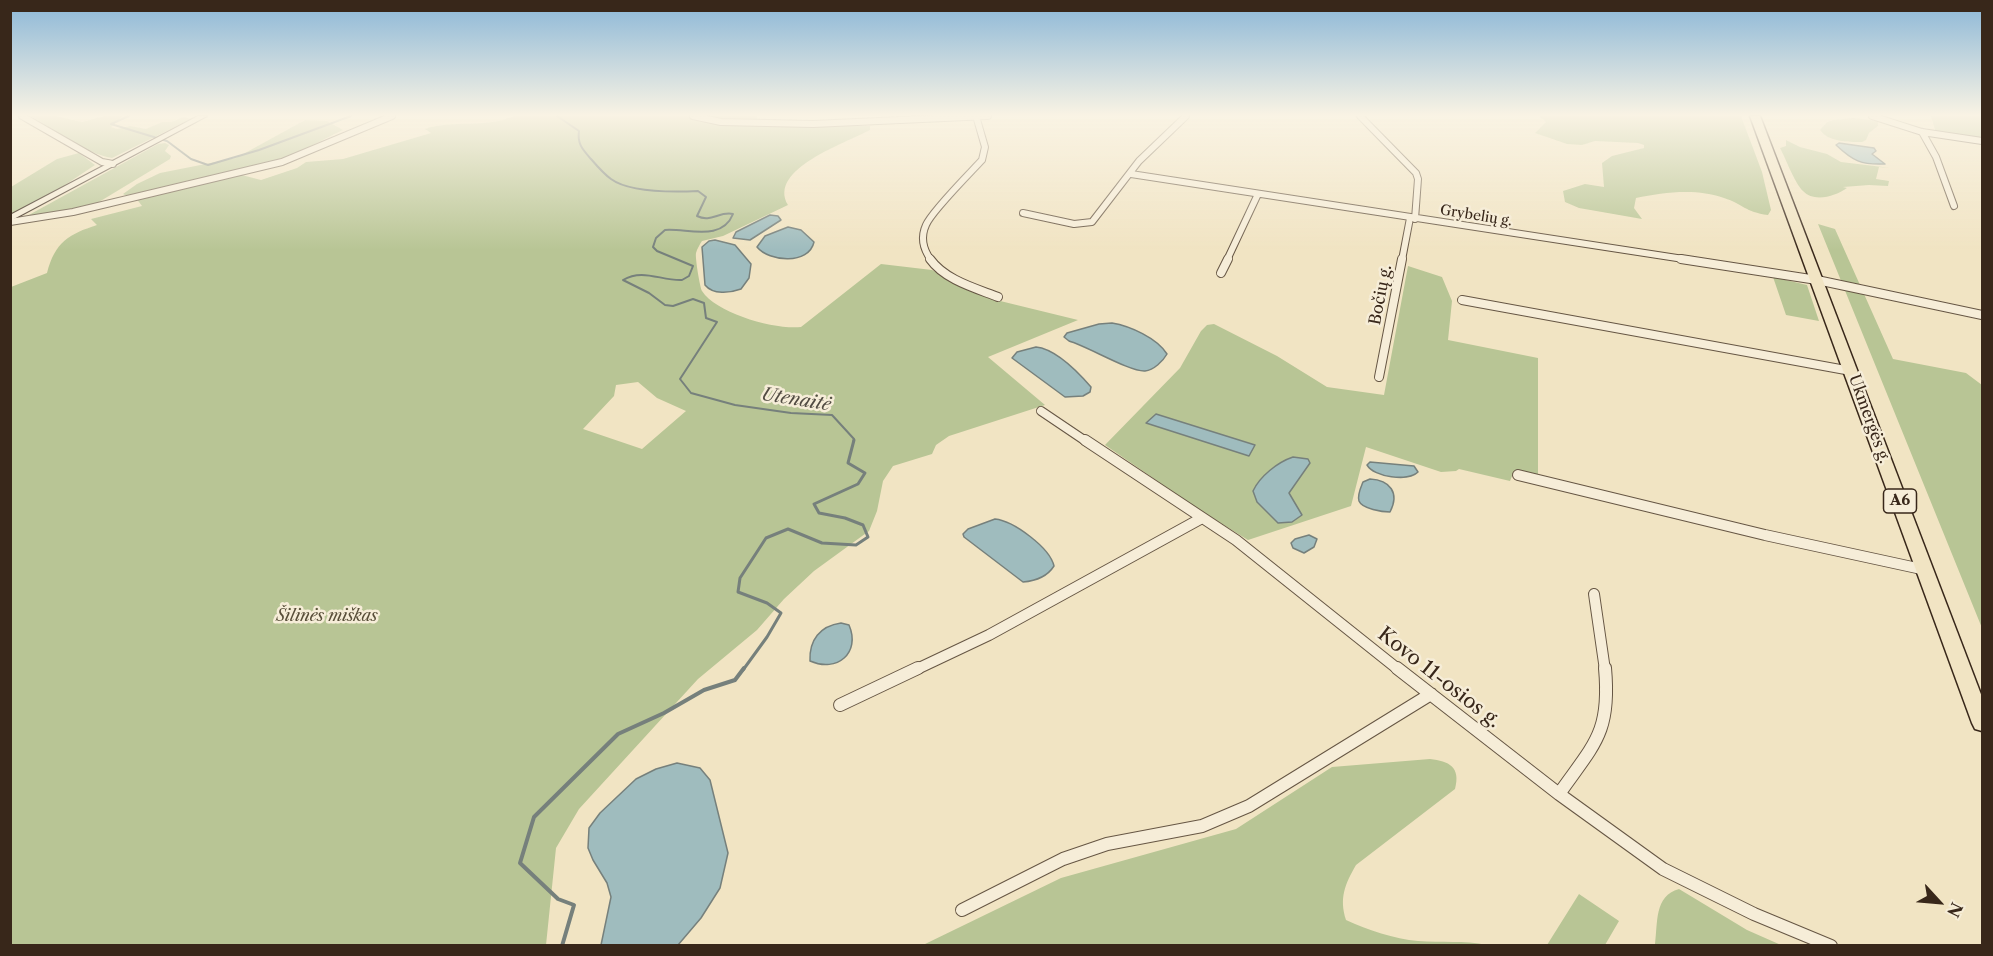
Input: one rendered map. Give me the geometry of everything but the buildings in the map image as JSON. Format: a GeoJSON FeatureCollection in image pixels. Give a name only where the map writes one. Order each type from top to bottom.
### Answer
{"type":"FeatureCollection","features":[{"type":"Feature","properties":{"kind":"highway","name":"Ukmergės g."},"geometry":{"type":"LineString","coordinates":[[1772,161],[1926,570],[1977,696],[1983,723]]}},
{"type":"Feature","properties":{"kind":"main road"},"geometry":{"type":"LineString","coordinates":[[10,221],[119,161]]}},
{"type":"Feature","properties":{"kind":"street"},"geometry":{"type":"LineString","coordinates":[[100,161],[112,164]]}},
{"type":"Feature","properties":{"kind":"street"},"geometry":{"type":"LineString","coordinates":[[10,221],[72,212],[285,161]]}},
{"type":"Feature","properties":{"kind":"street"},"geometry":{"type":"LineString","coordinates":[[980,161],[926,223],[922,231],[922,243],[924,254],[940,270],[998,297]]}},
{"type":"Feature","properties":{"kind":"street"},"geometry":{"type":"LineString","coordinates":[[1023,213],[1074,224],[1092,222],[1139,161]]}},
{"type":"Feature","properties":{"kind":"street","name":"Bočių g."},"geometry":{"type":"LineString","coordinates":[[1379,377],[1418,186],[1416,173],[1404,161]]}},
{"type":"Feature","properties":{"kind":"street"},"geometry":{"type":"LineString","coordinates":[[1937,161],[1954,206]]}},
{"type":"Feature","properties":{"kind":"street","name":"Grybelių g."},"geometry":{"type":"LineString","coordinates":[[1131,174],[1817,280],[1983,315]]}},
{"type":"Feature","properties":{"kind":"street"},"geometry":{"type":"LineString","coordinates":[[1221,273],[1258,194]]}},
{"type":"Feature","properties":{"kind":"street"},"geometry":{"type":"LineString","coordinates":[[1462,300],[1851,371]]}},
{"type":"Feature","properties":{"kind":"street","name":"Kovo 11-osios g."},"geometry":{"type":"LineString","coordinates":[[1041,411],[1236,540],[1559,794],[1663,870],[1754,914],[1831,945]]}},
{"type":"Feature","properties":{"kind":"street"},"geometry":{"type":"LineString","coordinates":[[1518,475],[1765,535],[1926,570]]}},
{"type":"Feature","properties":{"kind":"street"},"geometry":{"type":"LineString","coordinates":[[840,705],[989,635],[1202,518]]}},
{"type":"Feature","properties":{"kind":"street"},"geometry":{"type":"LineString","coordinates":[[1559,794],[1603,726],[1604,677],[1594,594]]}},
{"type":"Feature","properties":{"kind":"street"},"geometry":{"type":"LineString","coordinates":[[962,910],[1063,859],[1107,844],[1202,826],[1224,818],[1250,806],[1431,694]]}},
{"type":"Feature","properties":{"kind":"green space"},"geometry":{"type":"Polygon","coordinates":[[[54,161],[89,161],[95,165],[11,216],[11,187],[54,161]]]}},
{"type":"Feature","properties":{"kind":"green space"},"geometry":{"type":"Polygon","coordinates":[[[128,161],[167,161],[94,205],[31,218],[27,216],[128,161]]]}},
{"type":"Feature","properties":{"kind":"green space"},"geometry":{"type":"Polygon","coordinates":[[[223,161],[278,161],[127,196],[123,194],[160,173],[223,161]]]}},
{"type":"Feature","properties":{"kind":"green space","name":"Šilinės miškas"},"geometry":{"type":"Polygon","coordinates":[[[810,161],[798,169],[789,180],[785,192],[788,205],[723,236],[702,241],[696,256],[702,291],[720,307],[763,323],[801,327],[881,264],[932,270],[992,299],[1078,320],[988,357],[1045,405],[949,436],[936,445],[932,454],[893,466],[883,481],[877,511],[869,531],[814,571],[784,599],[757,630],[698,679],[579,809],[556,848],[546,945],[11,946],[11,287],[47,273],[54,254],[65,241],[78,232],[97,225],[91,219],[142,206],[136,198],[238,174],[261,180],[297,168],[306,162],[810,161]],[[638,382],[616,385],[614,396],[583,429],[642,449],[686,411],[657,398],[638,382]]]}},
{"type":"Feature","properties":{"kind":"green space"},"geometry":{"type":"Polygon","coordinates":[[[1605,161],[1758,161],[1771,210],[1768,215],[1760,214],[1724,198],[1692,192],[1636,198],[1634,208],[1642,219],[1579,208],[1565,202],[1563,191],[1585,184],[1604,187],[1602,163],[1605,161]]]}},
{"type":"Feature","properties":{"kind":"green space"},"geometry":{"type":"Polygon","coordinates":[[[1786,161],[1839,161],[1891,168],[1879,167],[1876,179],[1889,181],[1888,186],[1843,187],[1847,188],[1825,197],[1808,195],[1796,182],[1786,161]]]}},
{"type":"Feature","properties":{"kind":"green space"},"geometry":{"type":"Polygon","coordinates":[[[1818,224],[1835,229],[1893,359],[1966,373],[1982,385],[1982,628],[1818,224]]]}},
{"type":"Feature","properties":{"kind":"green space"},"geometry":{"type":"Polygon","coordinates":[[[1408,266],[1442,277],[1452,301],[1448,340],[1538,358],[1538,476],[1514,471],[1510,481],[1459,469],[1441,472],[1366,447],[1351,506],[1248,540],[1198,509],[1105,445],[1180,368],[1201,331],[1207,325],[1214,324],[1277,356],[1327,387],[1384,395],[1408,266]]]}},
{"type":"Feature","properties":{"kind":"green space"},"geometry":{"type":"Polygon","coordinates":[[[1773,277],[1807,285],[1819,321],[1786,315],[1773,277]]]}},
{"type":"Feature","properties":{"kind":"green space"},"geometry":{"type":"Polygon","coordinates":[[[1430,759],[1443,761],[1452,766],[1456,775],[1455,789],[1356,865],[1344,891],[1343,905],[1346,920],[1381,934],[1409,940],[1487,945],[923,945],[1061,878],[1236,829],[1332,767],[1430,759]]]}},
{"type":"Feature","properties":{"kind":"green space"},"geometry":{"type":"Polygon","coordinates":[[[1679,889],[1747,930],[1781,945],[1655,944],[1661,904],[1671,892],[1679,889]]]}},
{"type":"Feature","properties":{"kind":"green space"},"geometry":{"type":"Polygon","coordinates":[[[1579,894],[1619,921],[1605,945],[1547,945],[1579,894]]]}},
{"type":"Feature","properties":{"kind":"water"},"geometry":{"type":"Polygon","coordinates":[[[1858,161],[1881,161],[1885,164],[1870,164],[1858,161]]]}},
{"type":"Feature","properties":{"kind":"water"},"geometry":{"type":"Polygon","coordinates":[[[770,215],[778,216],[781,220],[750,240],[733,238],[736,232],[770,215]]]}},
{"type":"Feature","properties":{"kind":"water"},"geometry":{"type":"Polygon","coordinates":[[[788,227],[801,230],[814,242],[805,255],[797,258],[779,258],[770,256],[757,247],[765,236],[788,227]]]}},
{"type":"Feature","properties":{"kind":"water"},"geometry":{"type":"Polygon","coordinates":[[[715,240],[735,245],[751,264],[749,278],[741,289],[717,292],[705,285],[702,247],[709,241],[715,240]]]}},
{"type":"Feature","properties":{"kind":"water"},"geometry":{"type":"Polygon","coordinates":[[[1112,323],[1142,334],[1157,343],[1167,354],[1152,369],[1138,370],[1064,337],[1067,333],[1099,324],[1112,323]]]}},
{"type":"Feature","properties":{"kind":"water"},"geometry":{"type":"Polygon","coordinates":[[[1036,347],[1051,352],[1066,362],[1091,387],[1090,392],[1083,396],[1065,397],[1012,358],[1017,352],[1036,347]]]}},
{"type":"Feature","properties":{"kind":"water"},"geometry":{"type":"Polygon","coordinates":[[[1156,414],[1255,445],[1249,456],[1146,423],[1156,414]]]}},
{"type":"Feature","properties":{"kind":"water"},"geometry":{"type":"Polygon","coordinates":[[[1293,457],[1308,459],[1310,463],[1289,493],[1302,515],[1292,522],[1278,523],[1257,502],[1253,491],[1270,470],[1293,457]]]}},
{"type":"Feature","properties":{"kind":"water"},"geometry":{"type":"Polygon","coordinates":[[[1370,462],[1414,466],[1418,472],[1407,477],[1391,477],[1371,469],[1367,465],[1370,462]]]}},
{"type":"Feature","properties":{"kind":"water"},"geometry":{"type":"Polygon","coordinates":[[[1370,479],[1383,482],[1391,489],[1394,499],[1390,512],[1368,508],[1359,501],[1363,482],[1370,479]]]}},
{"type":"Feature","properties":{"kind":"water"},"geometry":{"type":"Polygon","coordinates":[[[995,519],[1021,530],[1039,544],[1051,559],[1054,566],[1051,570],[1040,578],[1023,582],[964,537],[963,534],[968,529],[995,519]]]}},
{"type":"Feature","properties":{"kind":"water"},"geometry":{"type":"Polygon","coordinates":[[[1309,535],[1317,539],[1314,547],[1304,553],[1293,548],[1291,543],[1295,539],[1309,535]]]}},
{"type":"Feature","properties":{"kind":"water"},"geometry":{"type":"Polygon","coordinates":[[[841,623],[849,625],[852,635],[849,652],[844,658],[829,664],[810,661],[811,647],[817,635],[827,627],[841,623]]]}},
{"type":"Feature","properties":{"kind":"water"},"geometry":{"type":"Polygon","coordinates":[[[677,763],[700,768],[710,780],[728,853],[720,888],[701,918],[678,945],[601,945],[611,897],[607,883],[588,848],[589,828],[600,813],[636,779],[656,769],[677,763]]]}},
{"type":"Feature","properties":{"kind":"waterway","name":"Utenaitė"},"geometry":{"type":"LineString","coordinates":[[196,161],[208,165],[223,161]]}},
{"type":"Feature","properties":{"kind":"waterway","name":"Utenaitė"},"geometry":{"type":"LineString","coordinates":[[593,161],[619,184],[641,189],[698,191],[706,197],[697,216],[702,218],[733,214],[728,223],[712,231],[665,230],[656,238],[653,247],[657,251],[693,266],[689,276],[682,280],[674,280],[638,275],[623,280],[649,293],[665,305],[673,306],[693,299],[704,303],[706,318],[717,322],[680,379],[691,393],[735,405],[791,413],[832,415],[854,439],[853,442]]}},
{"type":"Feature","properties":{"kind":"waterway","name":"Utenaitė"},"geometry":{"type":"LineString","coordinates":[[743,670],[781,613],[767,603],[738,592],[740,578],[766,538],[788,529],[822,543],[856,545],[868,537],[863,525],[845,518],[819,513],[814,504],[858,484],[865,473],[848,463],[854,440]]}},
{"type":"Feature","properties":{"kind":"waterway","name":"Utenaitė"},"geometry":{"type":"LineString","coordinates":[[562,946],[574,905],[558,899],[520,863],[534,817],[618,734],[664,713],[704,690],[735,680],[744,668]]}}]}
